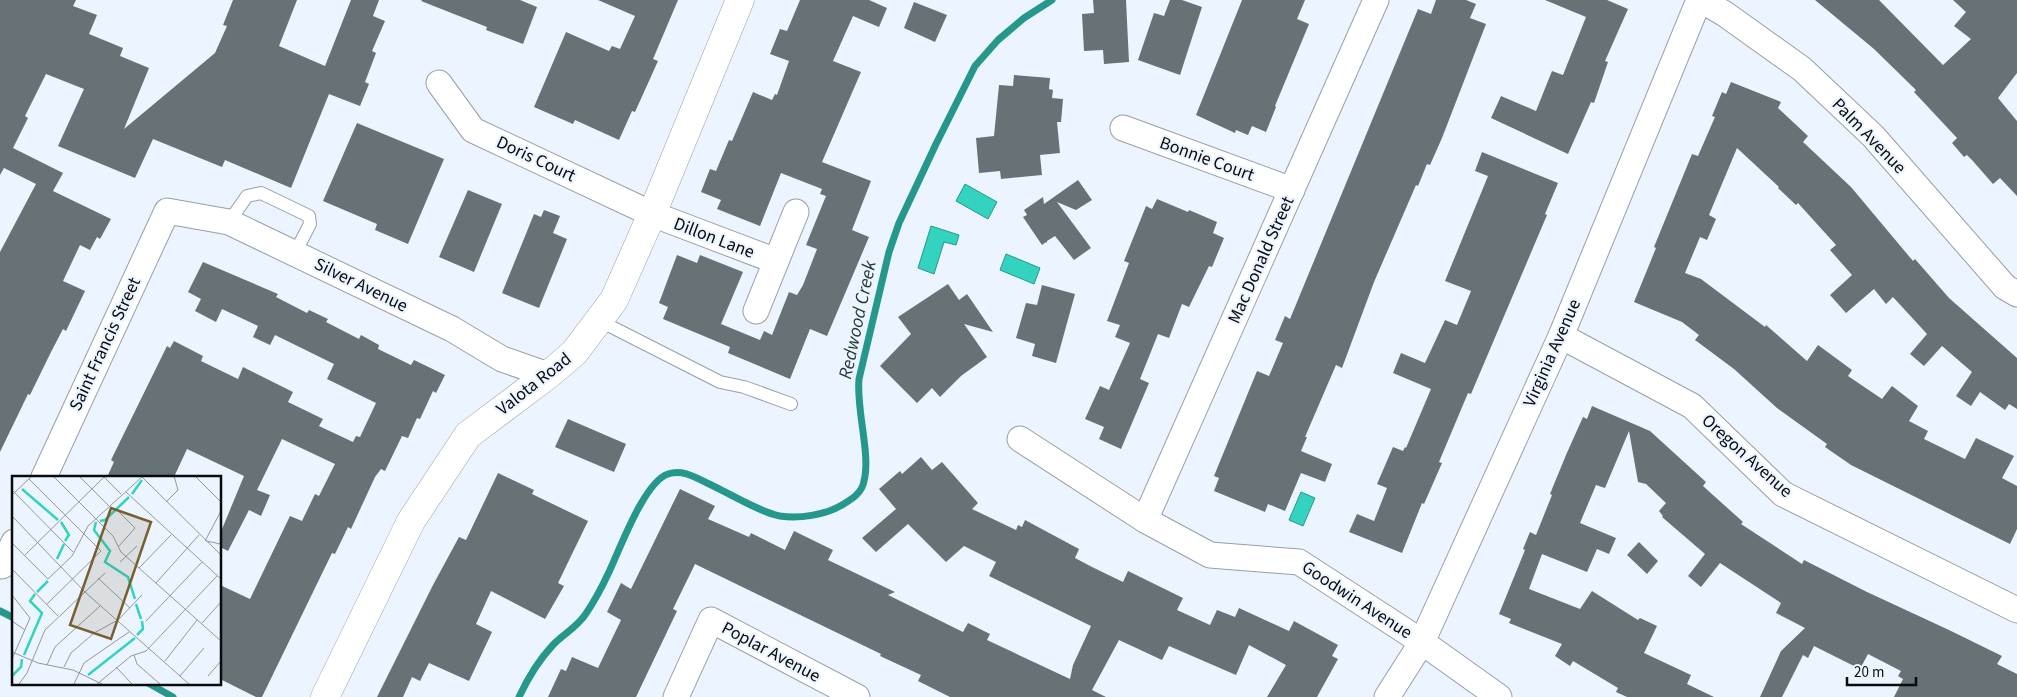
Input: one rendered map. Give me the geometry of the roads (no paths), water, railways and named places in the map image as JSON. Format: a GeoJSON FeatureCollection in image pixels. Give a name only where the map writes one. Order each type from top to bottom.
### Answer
{"type":"FeatureCollection","features":[{"type":"Feature","properties":{"kind":"street","name":"Valota Road"},"geometry":{"type":"LineString","coordinates":[[324,697],[411,521],[468,435],[574,353],[614,300],[652,214],[740,0]]}},
{"type":"Feature","properties":{"kind":"street","name":"Mac Donald Street"},"geometry":{"type":"LineString","coordinates":[[1145,520],[1376,0]]}},
{"type":"Feature","properties":{"kind":"street","name":"Palm Avenue"},"geometry":{"type":"LineString","coordinates":[[1700,0],[1725,14],[1802,69],[1873,136],[2005,288],[2017,294]]}},
{"type":"Feature","properties":{"kind":"street","name":"Virginia Avenue"},"geometry":{"type":"LineString","coordinates":[[1387,697],[1422,642],[1561,336],[1700,0]]}},
{"type":"Feature","properties":{"kind":"street","name":"Doris Court"},"geometry":{"type":"LineString","coordinates":[[439,83],[473,130],[652,214]]}},
{"type":"Feature","properties":{"kind":"street","name":"Bonnie Court"},"geometry":{"type":"LineString","coordinates":[[1123,128],[1292,190]]}},
{"type":"Feature","properties":{"kind":"street","name":"Silver Avenue"},"geometry":{"type":"LineString","coordinates":[[167,211],[229,222],[452,328],[502,359],[548,375]]}},
{"type":"Feature","properties":{"kind":"street","name":"Saint Francis Street"},"geometry":{"type":"LineString","coordinates":[[44,476],[167,211]]}},
{"type":"Feature","properties":{"kind":"street","name":"Dillon Lane"},"geometry":{"type":"LineString","coordinates":[[756,311],[796,212]]}},
{"type":"Feature","properties":{"kind":"street","name":"Dillon Lane"},"geometry":{"type":"LineString","coordinates":[[652,214],[776,262]]}},
{"type":"Feature","properties":{"kind":"street","name":"Oregon Avenue"},"geometry":{"type":"LineString","coordinates":[[1561,336],[1692,406],[1783,494],[2017,610]]}},
{"type":"Feature","properties":{"kind":"street","name":"Goodwin Avenue"},"geometry":{"type":"LineString","coordinates":[[1020,439],[1145,520],[1210,555],[1299,562],[1422,642],[1499,697]]}},
{"type":"Feature","properties":{"kind":"street"},"geometry":{"type":"LineString","coordinates":[[2,566],[12,546]]}},
{"type":"Feature","properties":{"kind":"street","name":"Poplar Avenue"},"geometry":{"type":"LineString","coordinates":[[676,697],[711,620],[857,697]]}},
{"type":"Feature","properties":{"kind":"lane"},"geometry":{"type":"LineString","coordinates":[[229,222],[247,196],[261,193],[309,216],[310,224],[295,253]]}},
{"type":"Feature","properties":{"kind":"lane"},"geometry":{"type":"LineString","coordinates":[[598,320],[720,382],[744,387],[791,404]]}},
{"type":"Feature","properties":{"kind":"waterway","name":"Redwood Creek"},"geometry":{"type":"LineString","coordinates":[[519,697],[542,658],[556,642],[581,620],[595,600],[642,502],[650,489],[668,474],[678,472],[688,474],[772,514],[787,517],[812,515],[828,511],[846,503],[859,492],[863,485],[866,470],[859,379],[889,252],[899,223],[975,66],[998,40],[1024,18],[1052,0]]}},
{"type":"Feature","properties":{"kind":"waterway","name":"Redwood Creek"},"geometry":{"type":"LineString","coordinates":[[0,611],[12,617]]}},
{"type":"Feature","properties":{"kind":"waterway","name":"Redwood Creek"},"geometry":{"type":"LineString","coordinates":[[150,684],[173,697]]}}]}
